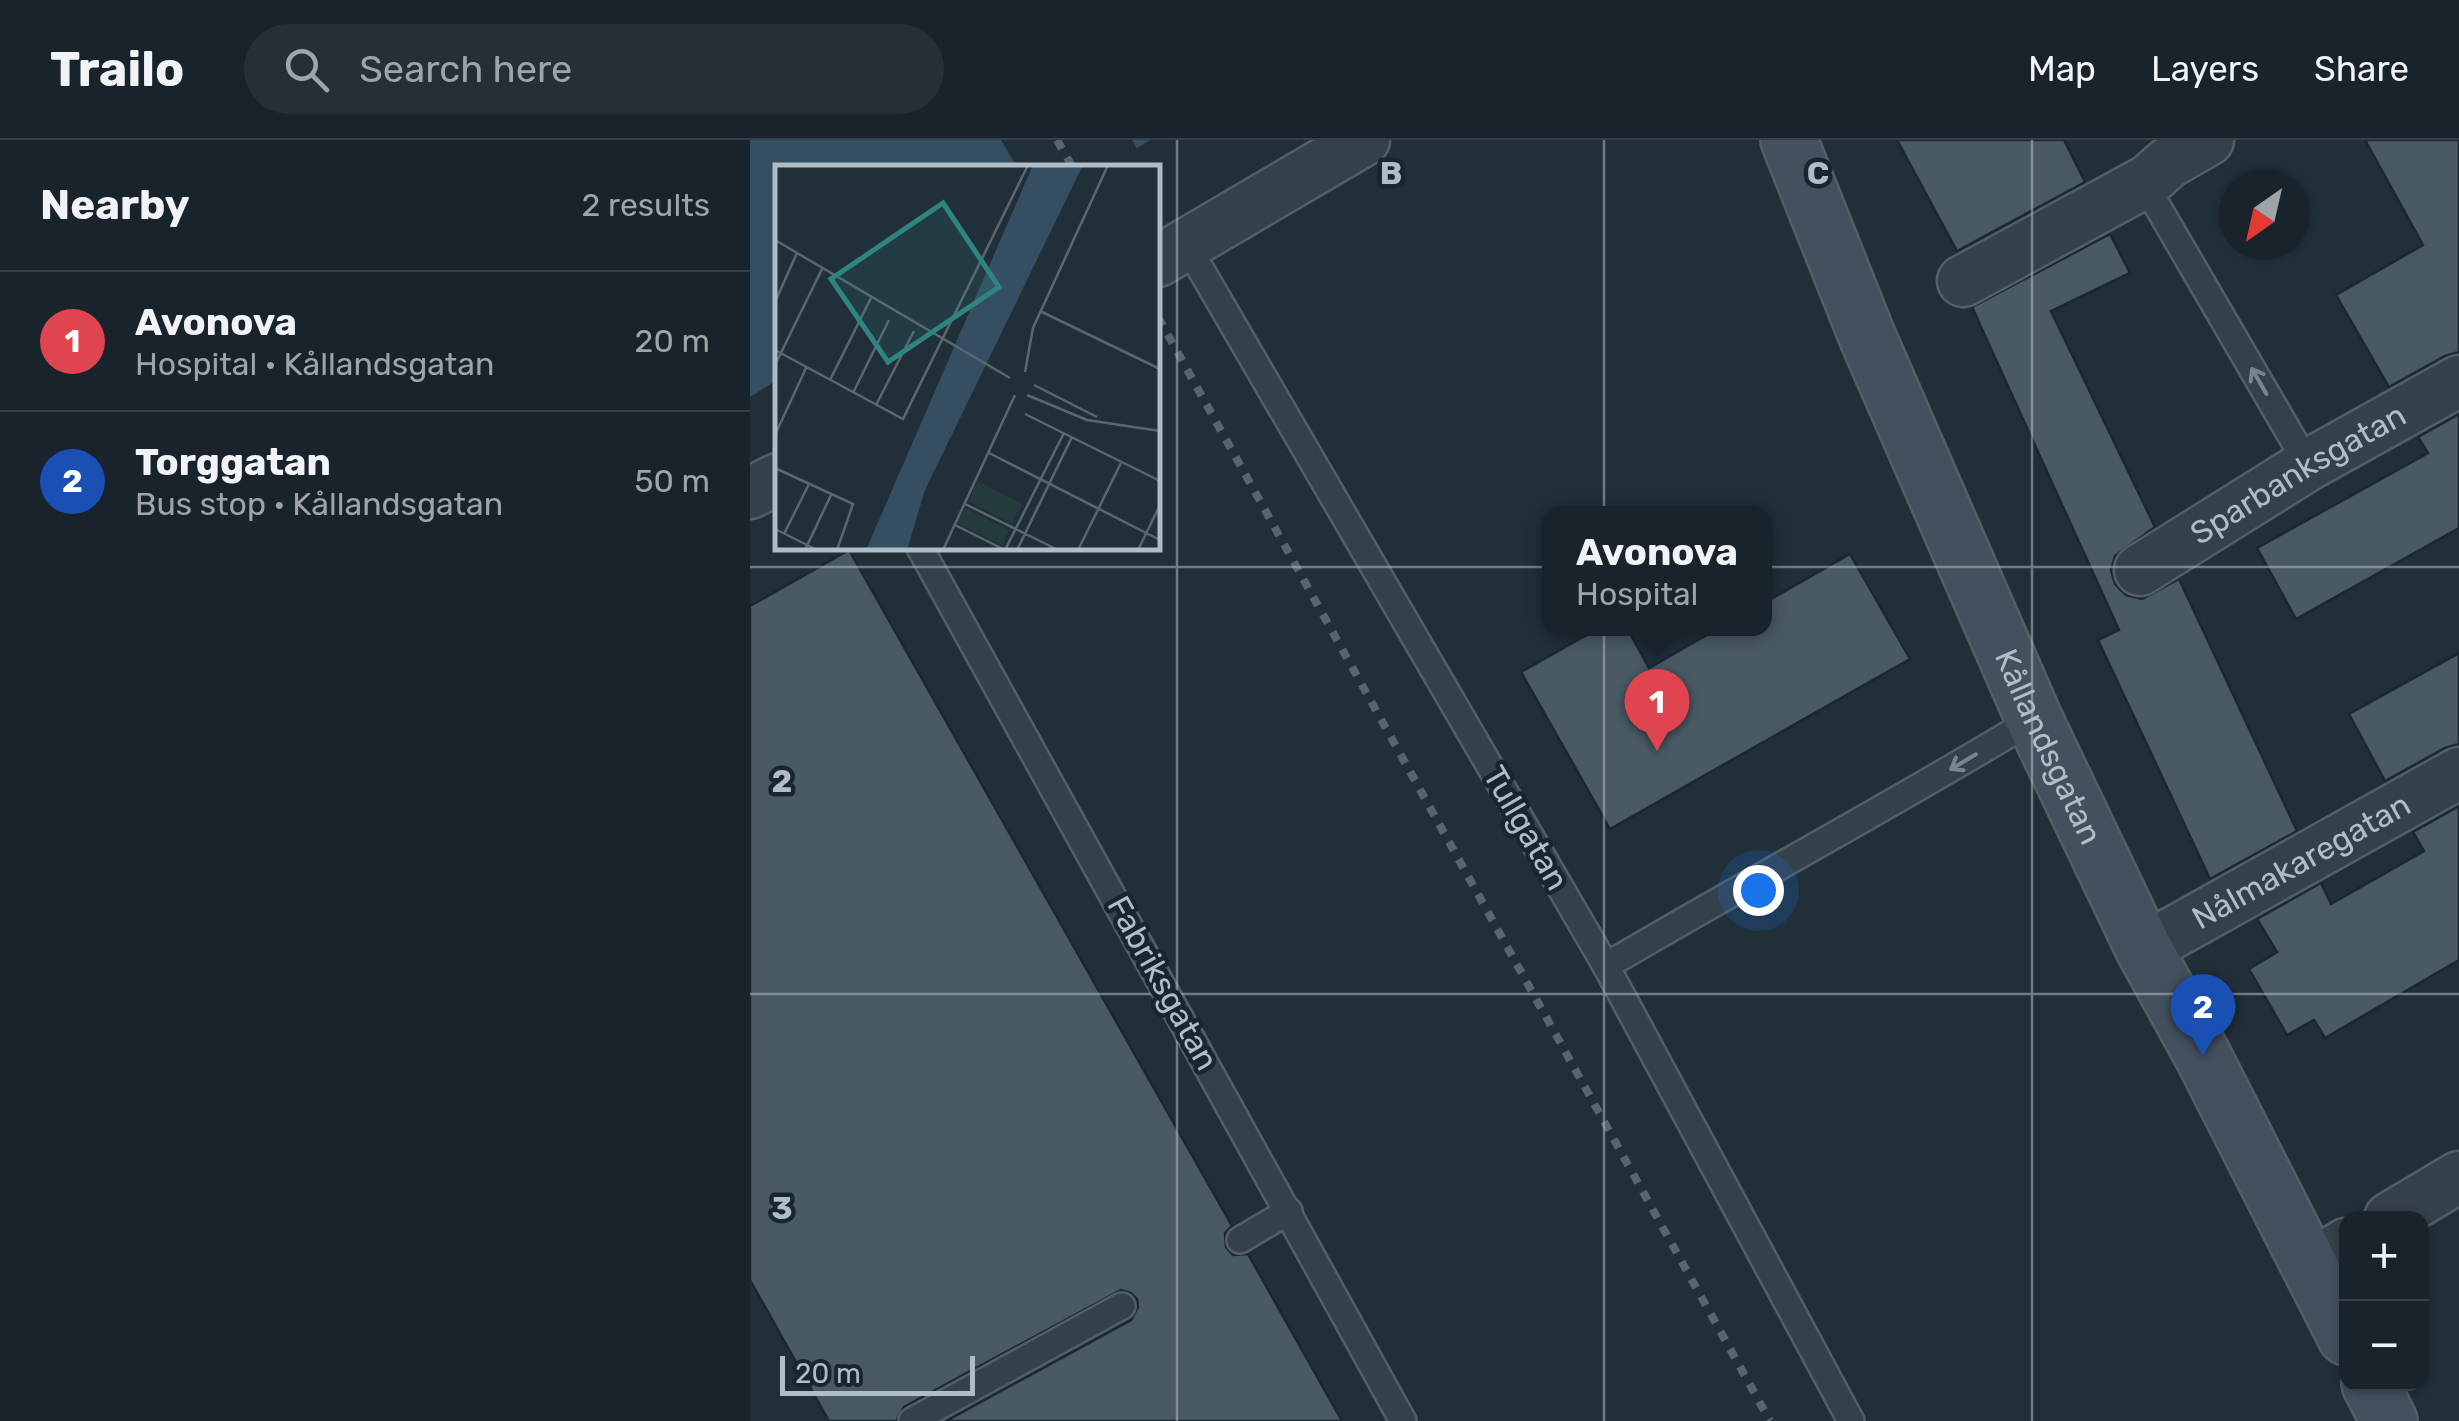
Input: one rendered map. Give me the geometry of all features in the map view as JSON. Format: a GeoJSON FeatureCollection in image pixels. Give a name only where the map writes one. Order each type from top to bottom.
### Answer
{"type":"FeatureCollection","features":[{"type":"Feature","properties":{"kind":"main road","name":"Kållandsgatan"},"geometry":{"type":"LineString","coordinates":[[1789,140],[1867,336],[2034,719],[2144,949],[2203,1056],[2328,1255],[2339,1305]]}},
{"type":"Feature","properties":{"kind":"main road"},"geometry":{"type":"LineString","coordinates":[[2374,1391],[2389,1421]]}},
{"type":"Feature","properties":{"kind":"street"},"geometry":{"type":"LineString","coordinates":[[1172,252],[1364,140]]}},
{"type":"Feature","properties":{"kind":"street"},"geometry":{"type":"LineString","coordinates":[[1963,281],[2149,180],[2168,163],[2208,140]]}},
{"type":"Feature","properties":{"kind":"street","name":"Sparbanksgatan"},"geometry":{"type":"LineString","coordinates":[[2140,570],[2308,465],[2459,382]]}},
{"type":"Feature","properties":{"kind":"street"},"geometry":{"type":"LineString","coordinates":[[750,493],[775,480]]}},
{"type":"Feature","properties":{"kind":"street","name":"Nålmakaregatan"},"geometry":{"type":"LineString","coordinates":[[2144,949],[2459,773]]}},
{"type":"Feature","properties":{"kind":"street"},"geometry":{"type":"LineString","coordinates":[[2402,1211],[2459,1177]]}},
{"type":"Feature","properties":{"kind":"lane"},"geometry":{"type":"LineString","coordinates":[[2149,180],[2156,202],[2308,465]]}},
{"type":"Feature","properties":{"kind":"lane","name":"Tullgatan"},"geometry":{"type":"LineString","coordinates":[[1172,252],[1606,966],[1851,1421]]}},
{"type":"Feature","properties":{"kind":"lane","name":"Fabriksgatan"},"geometry":{"type":"LineString","coordinates":[[921,550],[1403,1421]]}},
{"type":"Feature","properties":{"kind":"lane"},"geometry":{"type":"LineString","coordinates":[[1606,966],[1747,882],[1892,806],[2034,719]]}},
{"type":"Feature","properties":{"kind":"lane"},"geometry":{"type":"LineString","coordinates":[[1240,1240],[1289,1212]]}},
{"type":"Feature","properties":{"kind":"lane"},"geometry":{"type":"LineString","coordinates":[[912,1421],[1122,1306]]}},
{"type":"Feature","properties":{"kind":"water"},"geometry":{"type":"Polygon","coordinates":[[[750,140],[1150,140],[1110,165],[775,165],[775,381],[750,397],[750,140]]]}},
{"type":"Feature","properties":{"kind":"pier"},"geometry":{"type":"Polygon","coordinates":[[[1001,140],[1132,140],[1139,153],[1121,165],[1016,165],[1001,140]]]}},
{"type":"Feature","properties":{"kind":"building"},"geometry":{"type":"Polygon","coordinates":[[[1897,140],[2064,140],[2085,182],[1957,251],[1897,140]]]}},
{"type":"Feature","properties":{"kind":"building"},"geometry":{"type":"Polygon","coordinates":[[[2365,140],[2459,140],[2459,352],[2389,387],[2336,295],[2423,245],[2365,140]]]}},
{"type":"Feature","properties":{"kind":"building"},"geometry":{"type":"Polygon","coordinates":[[[2110,234],[2130,273],[2051,311],[2155,527],[2115,556],[2111,570],[2115,584],[2126,595],[2142,599],[2179,579],[2297,831],[2210,879],[2098,640],[2119,630],[1972,307],[2110,234]]]}},
{"type":"Feature","properties":{"kind":"building"},"geometry":{"type":"Polygon","coordinates":[[[2459,414],[2459,528],[2296,619],[2257,548],[2428,453],[2418,437],[2459,414]]]}},
{"type":"Feature","properties":{"kind":"building"},"geometry":{"type":"Polygon","coordinates":[[[849,550],[1232,1226],[1225,1233],[1226,1247],[1233,1255],[1248,1254],[1342,1421],[946,1421],[1131,1320],[1138,1307],[1137,1299],[1121,1290],[904,1407],[896,1421],[829,1421],[750,1280],[750,606],[849,550]]]}},
{"type":"Feature","properties":{"kind":"building"},"geometry":{"type":"Polygon","coordinates":[[[1850,554],[1910,659],[1610,829],[1521,672],[1585,636],[1631,636],[1649,668],[1705,636],[1772,636],[1772,598],[1850,554]]]}},
{"type":"Feature","properties":{"kind":"building"},"geometry":{"type":"Polygon","coordinates":[[[2459,653],[2459,744],[2385,781],[2349,714],[2459,653]]]}},
{"type":"Feature","properties":{"kind":"building"},"geometry":{"type":"Polygon","coordinates":[[[2459,806],[2459,960],[2325,1038],[2314,1020],[2287,1035],[2249,969],[2277,952],[2257,919],[2321,883],[2331,904],[2424,851],[2413,832],[2459,806]]]}},
{"type":"Feature","properties":{"kind":"railway"},"geometry":{"type":"LineString","coordinates":[[1057,140],[1071,165]]}},
{"type":"Feature","properties":{"kind":"railway"},"geometry":{"type":"LineString","coordinates":[[1160,321],[1770,1421]]}},
{"type":"Feature","properties":{"kind":"place","name":"Avonova"},"geometry":{"type":"Point","coordinates":[1657,751]}},
{"type":"Feature","properties":{"kind":"place","name":"Torggatan"},"geometry":{"type":"Point","coordinates":[2203,1056]}}]}
